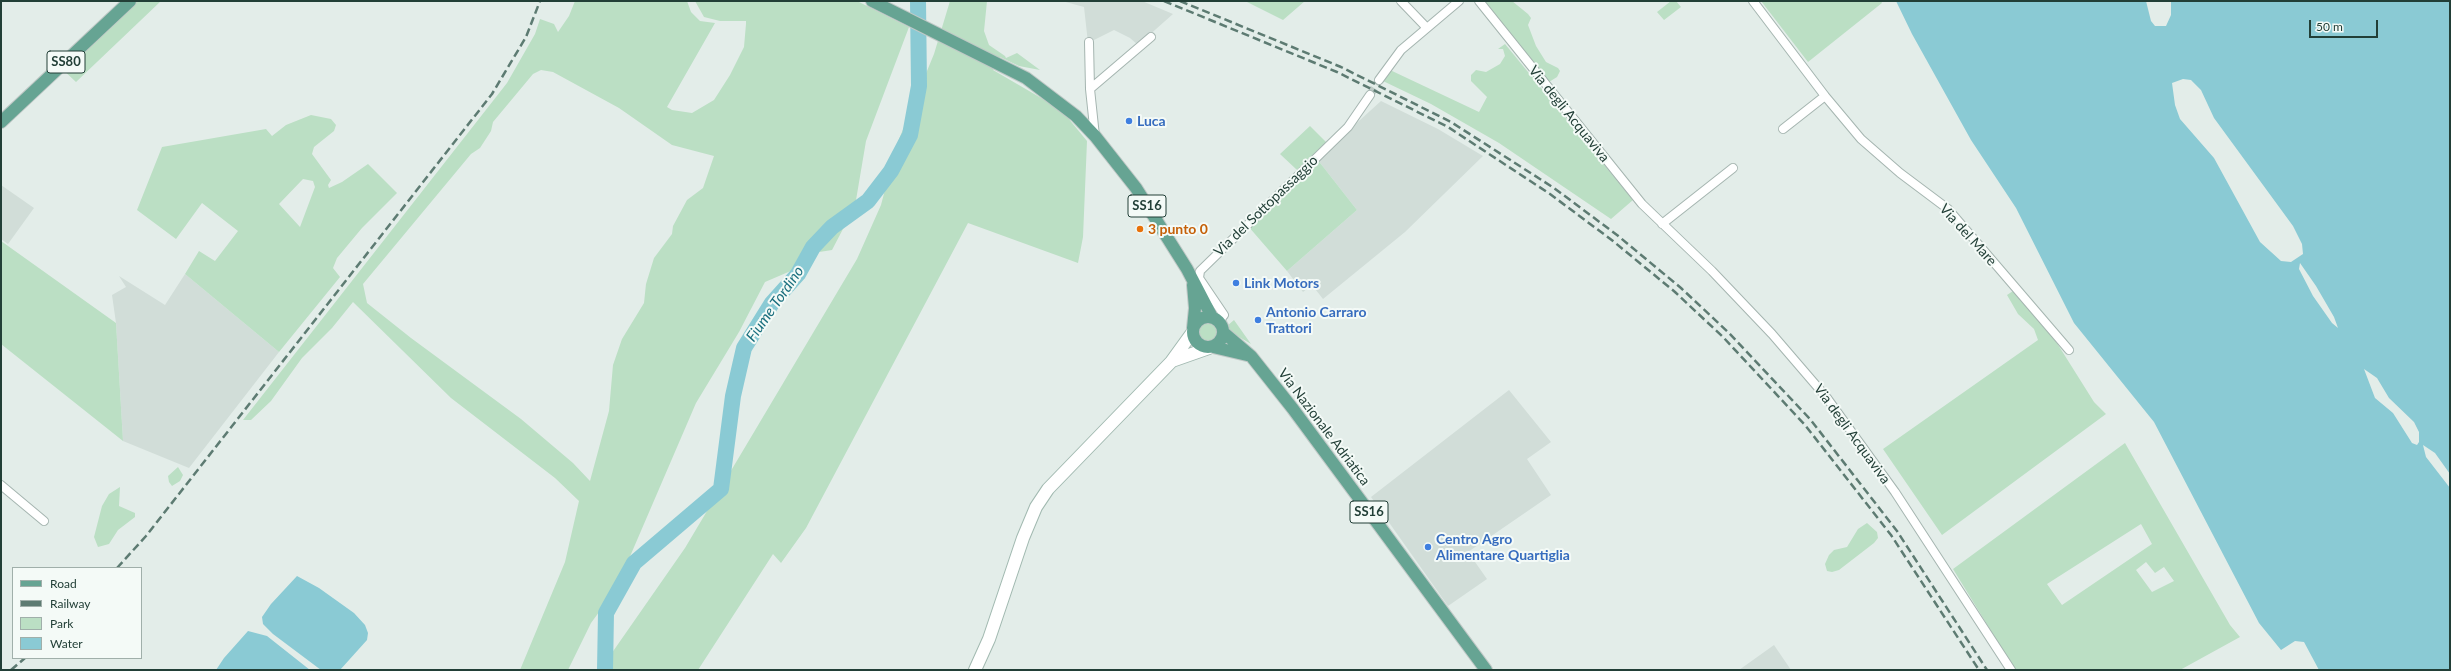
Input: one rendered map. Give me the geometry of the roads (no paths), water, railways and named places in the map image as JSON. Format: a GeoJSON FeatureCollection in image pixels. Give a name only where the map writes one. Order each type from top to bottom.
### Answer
{"type":"FeatureCollection","features":[{"type":"Feature","properties":{"kind":"main road","name":"SS80"},"geometry":{"type":"LineString","coordinates":[[1,122],[130,1]]}},
{"type":"Feature","properties":{"kind":"main road","name":"Via Nazionale Adriatica"},"geometry":{"type":"LineString","coordinates":[[872,1],[997,63],[1043,88],[1091,132],[1136,188],[1218,324],[1251,356],[1293,409],[1486,670]]}},
{"type":"Feature","properties":{"kind":"main road","name":"Via Nazionale Adriatica"},"geometry":{"type":"LineString","coordinates":[[1192,280],[1194,308],[1192,331]]}},
{"type":"Feature","properties":{"kind":"main road"},"geometry":{"type":"LineString","coordinates":[[975,670],[989,639],[1023,538],[1036,507],[1048,489],[1171,362],[1200,318],[1218,324],[1221,341],[1211,347],[1171,362]]}},
{"type":"Feature","properties":{"kind":"main road"},"geometry":{"type":"LineString","coordinates":[[1192,331],[1196,342],[1251,356]]}},
{"type":"Feature","properties":{"kind":"street"},"geometry":{"type":"LineString","coordinates":[[1401,1],[1426,27]]}},
{"type":"Feature","properties":{"kind":"street"},"geometry":{"type":"LineString","coordinates":[[1379,80],[1401,50],[1426,27],[1459,1]]}},
{"type":"Feature","properties":{"kind":"street","name":"Via degli Acquaviva"},"geometry":{"type":"LineString","coordinates":[[1479,1],[1642,204],[1731,291],[1827,398],[1895,492],[2011,670]]}},
{"type":"Feature","properties":{"kind":"street","name":"Via del Mare"},"geometry":{"type":"LineString","coordinates":[[1753,1],[1825,96],[1861,139],[1900,173],[1948,209],[2069,350]]}},
{"type":"Feature","properties":{"kind":"street"},"geometry":{"type":"LineString","coordinates":[[1090,89],[1151,37]]}},
{"type":"Feature","properties":{"kind":"street"},"geometry":{"type":"LineString","coordinates":[[1089,42],[1091,132]]}},
{"type":"Feature","properties":{"kind":"street","name":"Via del Sottopassaggio"},"geometry":{"type":"LineString","coordinates":[[1218,324],[1224,315],[1199,278],[1200,271],[1348,127],[1370,95]]}},
{"type":"Feature","properties":{"kind":"street"},"geometry":{"type":"LineString","coordinates":[[1783,129],[1825,96]]}},
{"type":"Feature","properties":{"kind":"street"},"geometry":{"type":"LineString","coordinates":[[1662,224],[1733,168]]}},
{"type":"Feature","properties":{"kind":"street"},"geometry":{"type":"LineString","coordinates":[[1,485],[44,521]]}},
{"type":"Feature","properties":{"kind":"water"},"geometry":{"type":"Polygon","coordinates":[[[1896,1],[2450,1],[2450,670],[2319,670],[2304,642],[2295,641],[2281,650],[2259,623],[2154,422],[2074,323],[2016,208],[1971,140],[1912,34],[1896,1]]]}},
{"type":"Feature","properties":{"kind":"water"},"geometry":{"type":"Polygon","coordinates":[[[297,576],[319,588],[354,613],[365,625],[368,633],[367,640],[340,670],[321,670],[273,634],[263,624],[262,617],[271,604],[297,576]]]}},
{"type":"Feature","properties":{"kind":"water"},"geometry":{"type":"Polygon","coordinates":[[[248,631],[267,636],[310,670],[216,670],[224,658],[248,631]]]}},
{"type":"Feature","properties":{"kind":"waterway","name":"Fiume Tordino"},"geometry":{"type":"LineString","coordinates":[[605,670],[606,613],[634,563],[721,489],[733,396],[744,348],[772,303],[798,274],[813,247],[832,227],[868,201],[891,171],[910,135],[919,86],[918,1]]}},
{"type":"Feature","properties":{"kind":"tunnel"},"geometry":{"type":"LineString","coordinates":[[1370,95],[1379,80]]}},
{"type":"Feature","properties":{"kind":"railway"},"geometry":{"type":"LineString","coordinates":[[118,567],[146,536],[492,94],[526,37],[540,1]]}},
{"type":"Feature","properties":{"kind":"railway"},"geometry":{"type":"LineString","coordinates":[[1164,1],[1337,72],[1448,127],[1550,194],[1613,241],[1675,292],[1723,337],[1805,425],[1891,535],[1979,670]]}},
{"type":"Feature","properties":{"kind":"railway"},"geometry":{"type":"LineString","coordinates":[[1180,1],[1341,67],[1451,122],[1554,188],[1617,235],[1681,288],[1729,333],[1810,419],[1897,531],[1987,670]]}},
{"type":"Feature","properties":{"kind":"railway"},"geometry":{"type":"LineString","coordinates":[[11,670],[24,659]]}},
{"type":"Feature","properties":{"kind":"place","name":"Luca"},"geometry":{"type":"Point","coordinates":[1129,121]}},
{"type":"Feature","properties":{"kind":"place","name":"3 punto 0"},"geometry":{"type":"Point","coordinates":[1140,229]}},
{"type":"Feature","properties":{"kind":"place","name":"Link Motors"},"geometry":{"type":"Point","coordinates":[1236,283]}},
{"type":"Feature","properties":{"kind":"place","name":"Antonio Carraro Trattori"},"geometry":{"type":"Point","coordinates":[1258,320]}},
{"type":"Feature","properties":{"kind":"place","name":"Centro Agro Alimentare Quartiglia"},"geometry":{"type":"Point","coordinates":[1428,547]}}]}
